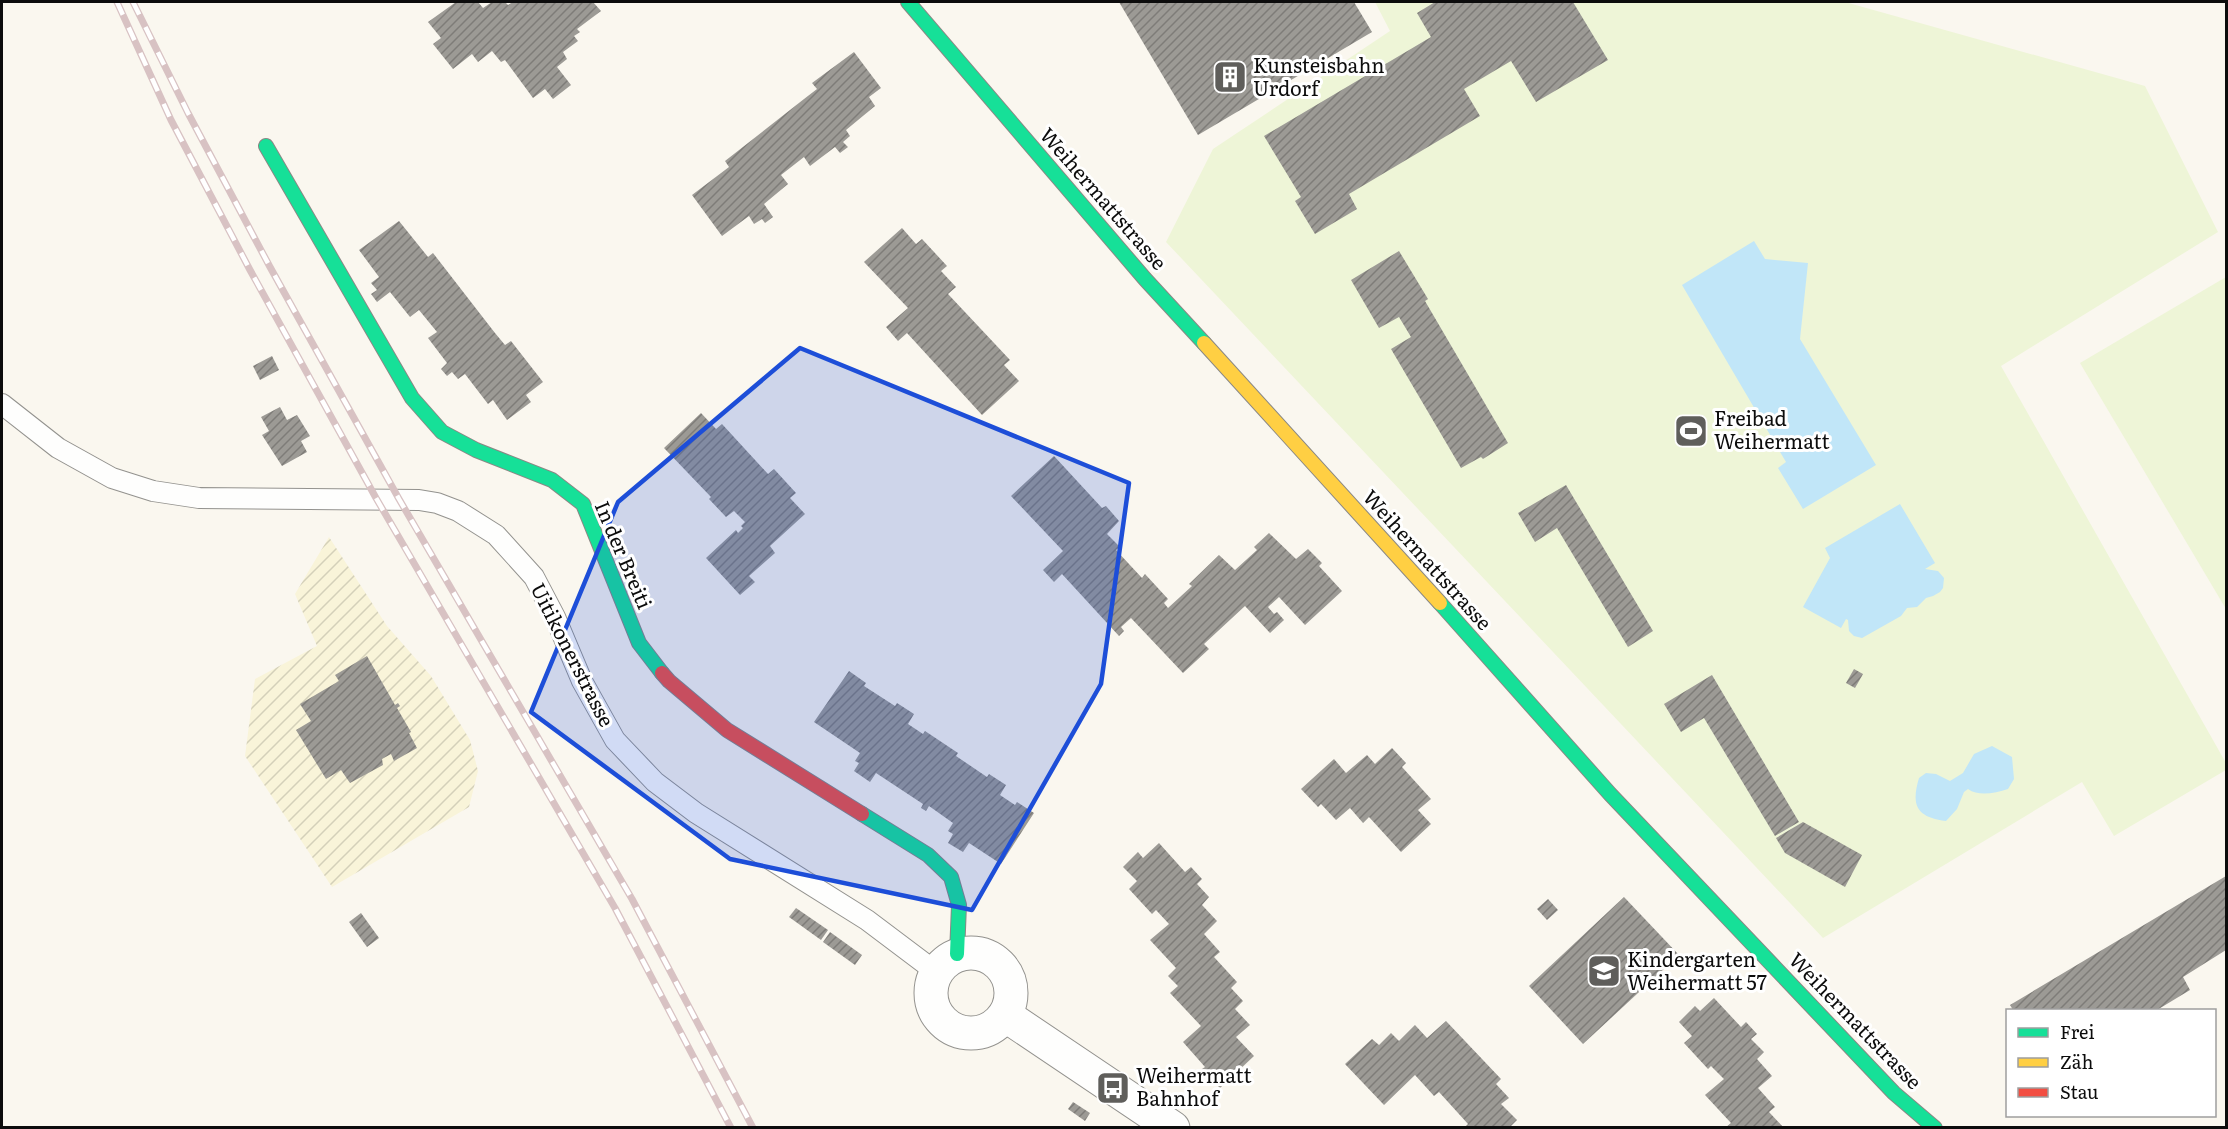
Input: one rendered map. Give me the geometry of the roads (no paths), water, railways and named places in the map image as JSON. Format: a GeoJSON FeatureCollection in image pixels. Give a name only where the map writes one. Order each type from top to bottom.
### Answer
{"type":"FeatureCollection","features":[{"type":"Feature","properties":{"kind":"street","name":"Weihermattstrasse"},"geometry":{"type":"LineString","coordinates":[[908,2],[1145,279],[1373,527],[1610,794],[1894,1093],[1935,1128]]}},
{"type":"Feature","properties":{"kind":"street","name":"In der Breiti"},"geometry":{"type":"LineString","coordinates":[[266,146],[412,398],[442,432],[476,450],[552,480],[583,504],[639,643],[669,681],[727,730],[928,855],[951,878],[959,905],[946,963]]}},
{"type":"Feature","properties":{"kind":"street"},"geometry":{"type":"LineString","coordinates":[[972,952],[993,960],[1003,968],[1010,980],[1011,994],[1005,1015],[995,1025],[982,1031],[969,1033],[955,1030],[947,1026],[934,1011],[930,997],[931,982],[946,963],[972,952]]}},
{"type":"Feature","properties":{"kind":"street"},"geometry":{"type":"LineString","coordinates":[[1005,1015],[1173,1128]]}},
{"type":"Feature","properties":{"kind":"lane","name":"Uitikonerstrasse"},"geometry":{"type":"LineString","coordinates":[[2,404],[58,448],[112,478],[153,491],[199,498],[419,500],[437,503],[458,511],[496,536],[534,576],[555,617],[582,681],[615,740],[655,782],[696,813],[867,920],[946,963]]}},
{"type":"Feature","properties":{"kind":"water"},"geometry":{"type":"Polygon","coordinates":[[[1754,241],[1765,259],[1808,263],[1800,339],[1876,465],[1803,509],[1778,468],[1786,462],[1682,285],[1754,241]]]}},
{"type":"Feature","properties":{"kind":"water"},"geometry":{"type":"Polygon","coordinates":[[[1900,504],[1935,563],[1925,569],[1938,571],[1944,578],[1940,592],[1926,598],[1917,607],[1907,608],[1901,616],[1862,638],[1854,636],[1849,631],[1848,620],[1846,619],[1841,628],[1803,607],[1830,558],[1825,548],[1900,504]]]}},
{"type":"Feature","properties":{"kind":"water"},"geometry":{"type":"Polygon","coordinates":[[[1992,746],[2012,757],[2014,779],[2008,789],[1982,794],[1968,789],[1964,792],[1957,809],[1946,821],[1922,813],[1916,802],[1919,778],[1926,773],[1936,774],[1950,781],[1963,773],[1974,754],[1992,746]]]}},
{"type":"Feature","properties":{"kind":"railway"},"geometry":{"type":"LineString","coordinates":[[117,2],[171,120],[250,270],[376,498],[615,908],[731,1128]]}},
{"type":"Feature","properties":{"kind":"railway"},"geometry":{"type":"LineString","coordinates":[[133,2],[188,113],[270,267],[399,499],[632,899],[753,1128]]}},
{"type":"Feature","properties":{"kind":"place","name":"Kunsteisbahn Urdorf"},"geometry":{"type":"Point","coordinates":[1230,77]}},
{"type":"Feature","properties":{"kind":"place","name":"Freibad Weihermatt"},"geometry":{"type":"Point","coordinates":[1691,431]}},
{"type":"Feature","properties":{"kind":"place","name":"Kindergarten Weihermatt 57"},"geometry":{"type":"Point","coordinates":[1604,971]}},
{"type":"Feature","properties":{"kind":"place","name":"Weihermatt Bahnhof"},"geometry":{"type":"Point","coordinates":[1113,1088]}}]}
